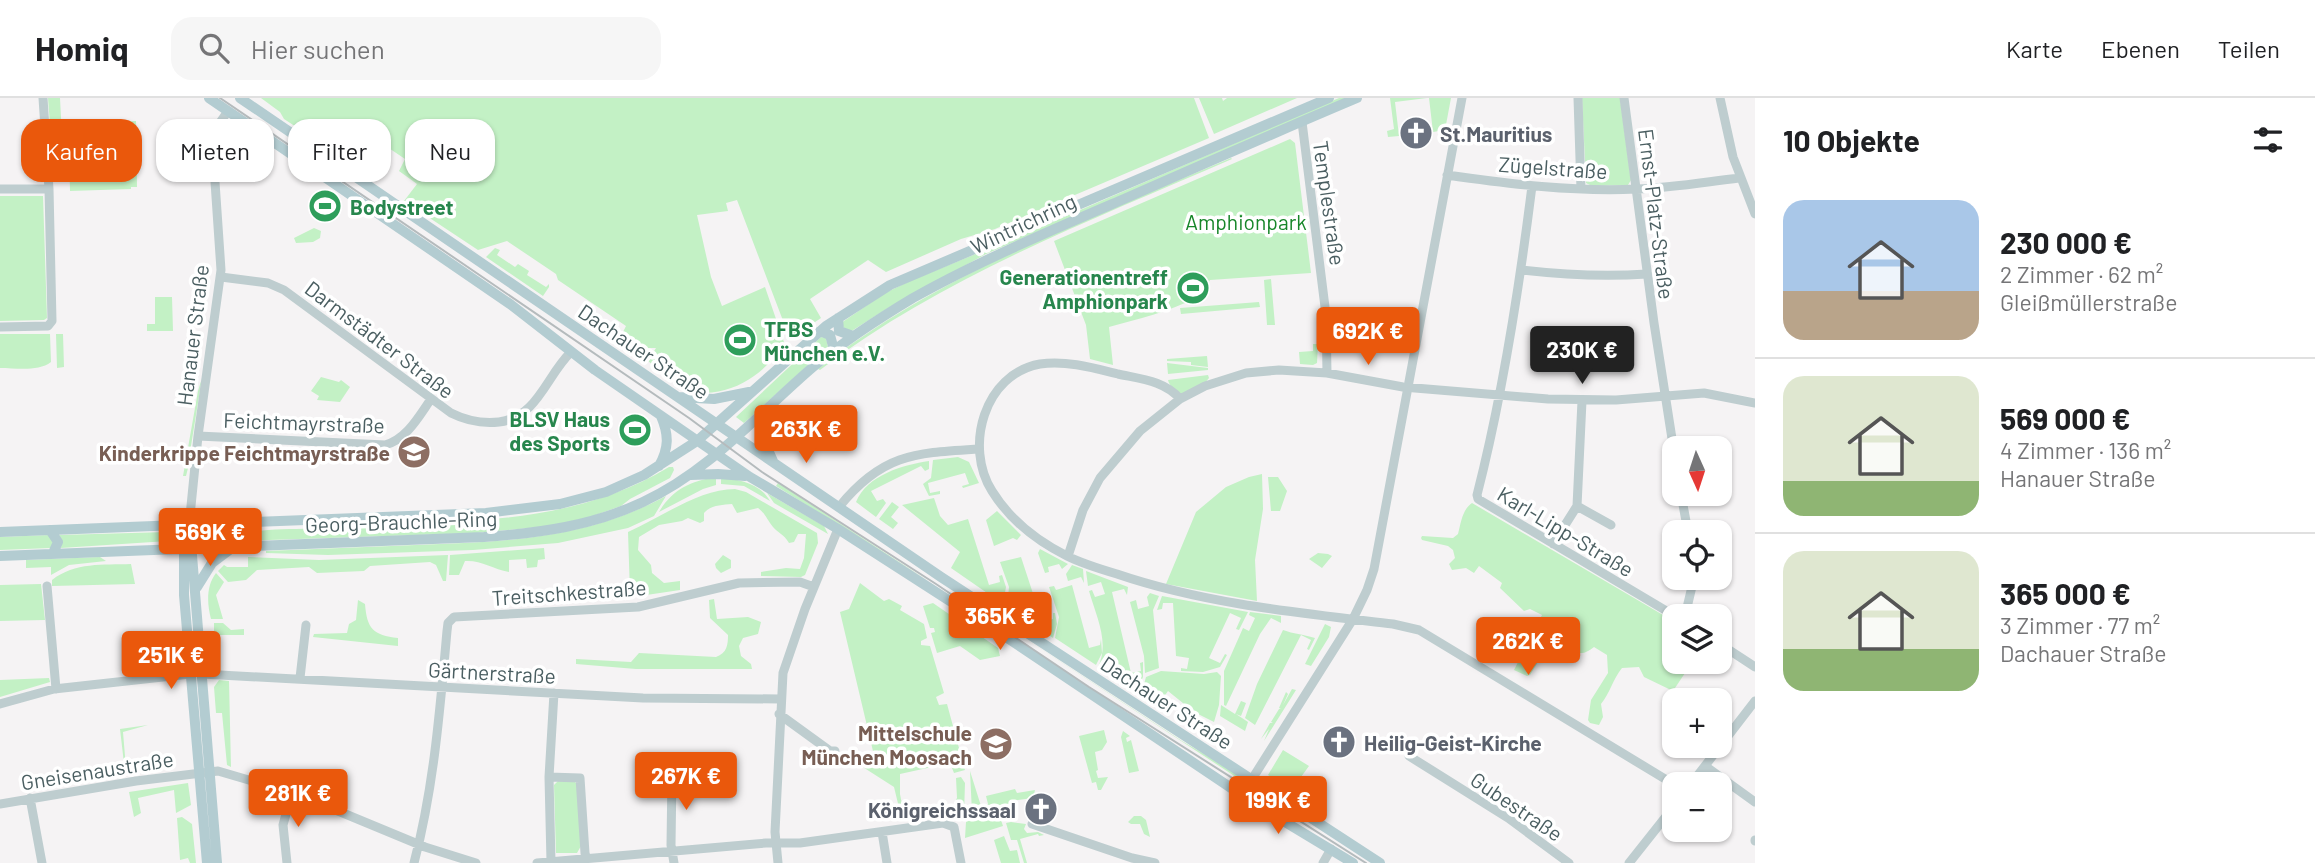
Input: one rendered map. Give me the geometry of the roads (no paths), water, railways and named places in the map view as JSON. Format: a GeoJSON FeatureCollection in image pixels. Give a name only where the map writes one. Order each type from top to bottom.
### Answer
{"type":"FeatureCollection","features":[{"type":"Feature","properties":{"kind":"main road","name":"Dachauer Straße"},"geometry":{"type":"LineString","coordinates":[[209,98],[510,304],[571,352],[750,477],[838,529],[1012,641],[1242,795],[1353,863]]}},
{"type":"Feature","properties":{"kind":"main road"},"geometry":{"type":"LineString","coordinates":[[228,111],[232,98]]}},
{"type":"Feature","properties":{"kind":"main road","name":"Dachauer Straße"},"geometry":{"type":"LineString","coordinates":[[240,98],[1049,649],[1380,863]]}},
{"type":"Feature","properties":{"kind":"main road","name":"Wintrichring"},"geometry":{"type":"LineString","coordinates":[[716,424],[820,331],[863,301],[910,276],[1038,224],[1329,98]]}},
{"type":"Feature","properties":{"kind":"main road","name":"Wintrichring"},"geometry":{"type":"LineString","coordinates":[[736,437],[834,350],[885,314],[983,261],[1357,98]]}},
{"type":"Feature","properties":{"kind":"main road"},"geometry":{"type":"LineString","coordinates":[[838,318],[839,331],[853,336]]}},
{"type":"Feature","properties":{"kind":"main road"},"geometry":{"type":"LineString","coordinates":[[820,331],[830,335],[834,350]]}},
{"type":"Feature","properties":{"kind":"main road"},"geometry":{"type":"LineString","coordinates":[[676,397],[714,399],[751,391]]}},
{"type":"Feature","properties":{"kind":"main road"},"geometry":{"type":"LineString","coordinates":[[766,410],[764,435],[773,461]]}},
{"type":"Feature","properties":{"kind":"main road"},"geometry":{"type":"LineString","coordinates":[[661,416],[668,441],[662,465],[673,464],[678,470],[676,484]]}},
{"type":"Feature","properties":{"kind":"main road","name":"Georg-Brauchle-Ring"},"geometry":{"type":"LineString","coordinates":[[0,532],[189,526],[531,509],[606,492],[662,465],[716,424]]}},
{"type":"Feature","properties":{"kind":"main road","name":"Georg-Brauchle-Ring"},"geometry":{"type":"LineString","coordinates":[[0,556],[484,537],[541,532],[609,516],[646,500],[676,484],[736,437]]}},
{"type":"Feature","properties":{"kind":"main road"},"geometry":{"type":"LineString","coordinates":[[688,475],[750,477]]}},
{"type":"Feature","properties":{"kind":"main road","name":"Hanauer Straße"},"geometry":{"type":"LineString","coordinates":[[189,526],[184,595],[196,674]]}},
{"type":"Feature","properties":{"kind":"main road"},"geometry":{"type":"LineString","coordinates":[[50,530],[58,542],[53,553]]}},
{"type":"Feature","properties":{"kind":"main road"},"geometry":{"type":"LineString","coordinates":[[196,589],[218,556],[234,547]]}},
{"type":"Feature","properties":{"kind":"main road","name":"Hanauer Straße"},"geometry":{"type":"LineString","coordinates":[[188,549],[196,589],[195,699],[217,863]]}},
{"type":"Feature","properties":{"kind":"main road","name":"Hanauer Straße"},"geometry":{"type":"LineString","coordinates":[[205,771],[207,863]]}},
{"type":"Feature","properties":{"kind":"street"},"geometry":{"type":"LineString","coordinates":[[0,327],[48,326],[52,321],[49,189],[43,98]]}},
{"type":"Feature","properties":{"kind":"street"},"geometry":{"type":"LineString","coordinates":[[1242,795],[1353,619],[1374,569],[1462,98]]}},
{"type":"Feature","properties":{"kind":"street"},"geometry":{"type":"LineString","coordinates":[[1578,98],[1581,189]]}},
{"type":"Feature","properties":{"kind":"street","name":"Ernst-Platz-Straße"},"geometry":{"type":"LineString","coordinates":[[1624,98],[1672,436]]}},
{"type":"Feature","properties":{"kind":"street"},"geometry":{"type":"LineString","coordinates":[[1720,98],[1723,120],[1739,178],[1755,214]]}},
{"type":"Feature","properties":{"kind":"street","name":"Hanauer Straße"},"geometry":{"type":"LineString","coordinates":[[189,526],[198,436],[222,260],[212,138],[228,111]]}},
{"type":"Feature","properties":{"kind":"street","name":"Templestraße"},"geometry":{"type":"LineString","coordinates":[[1302,122],[1325,303],[1327,373]]}},
{"type":"Feature","properties":{"kind":"street","name":"Zügelstraße"},"geometry":{"type":"LineString","coordinates":[[1447,175],[1532,186],[1581,189],[1637,189],[1739,178]]}},
{"type":"Feature","properties":{"kind":"street"},"geometry":{"type":"LineString","coordinates":[[1500,394],[1532,186]]}},
{"type":"Feature","properties":{"kind":"street"},"geometry":{"type":"LineString","coordinates":[[0,189],[49,189]]}},
{"type":"Feature","properties":{"kind":"street"},"geometry":{"type":"LineString","coordinates":[[1521,270],[1581,276],[1647,274]]}},
{"type":"Feature","properties":{"kind":"street","name":"Darmstädter Straße"},"geometry":{"type":"LineString","coordinates":[[221,276],[268,283],[284,290],[451,414],[466,420],[487,423],[509,421],[526,412],[571,352]]}},
{"type":"Feature","properties":{"kind":"street"},"geometry":{"type":"LineString","coordinates":[[1180,399],[1162,384],[1083,366],[1055,363],[1023,369],[998,388],[989,402],[978,449],[987,483],[1001,504],[1028,532],[1068,556],[1132,579],[1185,594],[1419,630],[1662,777]]}},
{"type":"Feature","properties":{"kind":"street"},"geometry":{"type":"LineString","coordinates":[[1068,556],[1083,510],[1100,478],[1140,431],[1180,399],[1205,386],[1247,373],[1327,373],[1388,385],[1582,401],[1704,393],[1755,403]]}},
{"type":"Feature","properties":{"kind":"street","name":"Karl-Lipp-Straße"},"geometry":{"type":"LineString","coordinates":[[1500,394],[1478,499],[1662,608]]}},
{"type":"Feature","properties":{"kind":"street","name":"Feichtmayrstraße"},"geometry":{"type":"LineString","coordinates":[[198,436],[385,445],[402,437],[431,399]]}},
{"type":"Feature","properties":{"kind":"street"},"geometry":{"type":"LineString","coordinates":[[1553,544],[1577,506],[1582,401]]}},
{"type":"Feature","properties":{"kind":"street"},"geometry":{"type":"LineString","coordinates":[[839,506],[865,479],[888,464],[919,454],[978,449]]}},
{"type":"Feature","properties":{"kind":"street"},"geometry":{"type":"LineString","coordinates":[[1577,506],[1611,525]]}},
{"type":"Feature","properties":{"kind":"street"},"geometry":{"type":"LineString","coordinates":[[778,863],[776,844],[779,714],[783,673],[838,529]]}},
{"type":"Feature","properties":{"kind":"street","name":"Treitschkestraße"},"geometry":{"type":"LineString","coordinates":[[442,686],[447,631],[450,620],[457,616],[638,607],[739,583],[800,582],[814,587]]}},
{"type":"Feature","properties":{"kind":"street"},"geometry":{"type":"LineString","coordinates":[[47,586],[56,689]]}},
{"type":"Feature","properties":{"kind":"street"},"geometry":{"type":"LineString","coordinates":[[300,678],[306,625]]}},
{"type":"Feature","properties":{"kind":"street"},"geometry":{"type":"LineString","coordinates":[[1732,652],[1755,667]]}},
{"type":"Feature","properties":{"kind":"street","name":"Gärtnerstraße"},"geometry":{"type":"LineString","coordinates":[[0,704],[56,689],[196,674],[687,699],[780,699]]}},
{"type":"Feature","properties":{"kind":"street"},"geometry":{"type":"LineString","coordinates":[[414,863],[434,754],[442,686]]}},
{"type":"Feature","properties":{"kind":"street"},"geometry":{"type":"LineString","coordinates":[[551,862],[549,777],[554,693]]}},
{"type":"Feature","properties":{"kind":"street"},"geometry":{"type":"LineString","coordinates":[[1700,772],[1755,701]]}},
{"type":"Feature","properties":{"kind":"street"},"geometry":{"type":"LineString","coordinates":[[779,714],[830,751],[835,751]]}},
{"type":"Feature","properties":{"kind":"street","name":"Gubestraße"},"geometry":{"type":"LineString","coordinates":[[1409,756],[1508,818],[1569,863]]}},
{"type":"Feature","properties":{"kind":"street"},"geometry":{"type":"LineString","coordinates":[[1705,766],[1755,802]]}},
{"type":"Feature","properties":{"kind":"street"},"geometry":{"type":"LineString","coordinates":[[205,771],[229,774],[292,792],[418,844],[477,863]]}},
{"type":"Feature","properties":{"kind":"street","name":"Gneisenaustraße"},"geometry":{"type":"LineString","coordinates":[[0,804],[205,771]]}},
{"type":"Feature","properties":{"kind":"street"},"geometry":{"type":"LineString","coordinates":[[671,774],[674,863]]}},
{"type":"Feature","properties":{"kind":"street"},"geometry":{"type":"LineString","coordinates":[[549,777],[579,778],[587,861]]}},
{"type":"Feature","properties":{"kind":"street"},"geometry":{"type":"LineString","coordinates":[[287,863],[283,824],[292,792]]}},
{"type":"Feature","properties":{"kind":"street"},"geometry":{"type":"LineString","coordinates":[[30,798],[42,863]]}},
{"type":"Feature","properties":{"kind":"street"},"geometry":{"type":"LineString","coordinates":[[1629,863],[1662,821]]}},
{"type":"Feature","properties":{"kind":"street"},"geometry":{"type":"LineString","coordinates":[[537,863],[800,843],[949,824],[956,832],[961,863]]}},
{"type":"Feature","properties":{"kind":"street"},"geometry":{"type":"LineString","coordinates":[[1032,824],[1155,863]]}},
{"type":"Feature","properties":{"kind":"street"},"geometry":{"type":"LineString","coordinates":[[882,832],[887,863]]}},
{"type":"Feature","properties":{"kind":"street"},"geometry":{"type":"LineString","coordinates":[[1323,863],[1331,849]]}},
{"type":"Feature","properties":{"kind":"tram line"},"geometry":{"type":"LineString","coordinates":[[220,98],[689,418],[762,472],[1089,687],[1366,863]]}},
{"type":"Feature","properties":{"kind":"place","name":"St.Mauritius"},"geometry":{"type":"Point","coordinates":[1416,133]}},
{"type":"Feature","properties":{"kind":"place","name":"Bodystreet"},"geometry":{"type":"Point","coordinates":[325,206]}},
{"type":"Feature","properties":{"kind":"place","name":"Generationentreff Amphionpark"},"geometry":{"type":"Point","coordinates":[1193,288]}},
{"type":"Feature","properties":{"kind":"place","name":"TFBS München e.V."},"geometry":{"type":"Point","coordinates":[740,340]}},
{"type":"Feature","properties":{"kind":"place","name":"BLSV Haus des Sports"},"geometry":{"type":"Point","coordinates":[635,430]}},
{"type":"Feature","properties":{"kind":"place","name":"Kinderkrippe Feichtmayrstraße"},"geometry":{"type":"Point","coordinates":[414,452]}},
{"type":"Feature","properties":{"kind":"place","name":"Heilig-Geist-Kirche"},"geometry":{"type":"Point","coordinates":[1339,742]}},
{"type":"Feature","properties":{"kind":"place","name":"Mittelschule München Moosach"},"geometry":{"type":"Point","coordinates":[996,744]}},
{"type":"Feature","properties":{"kind":"place","name":"Königreichssaal"},"geometry":{"type":"Point","coordinates":[1041,809]}},
{"type":"Feature","properties":{"kind":"park label","name":"Amphionpark"},"geometry":{"type":"Point","coordinates":[1246,221]}}]}
